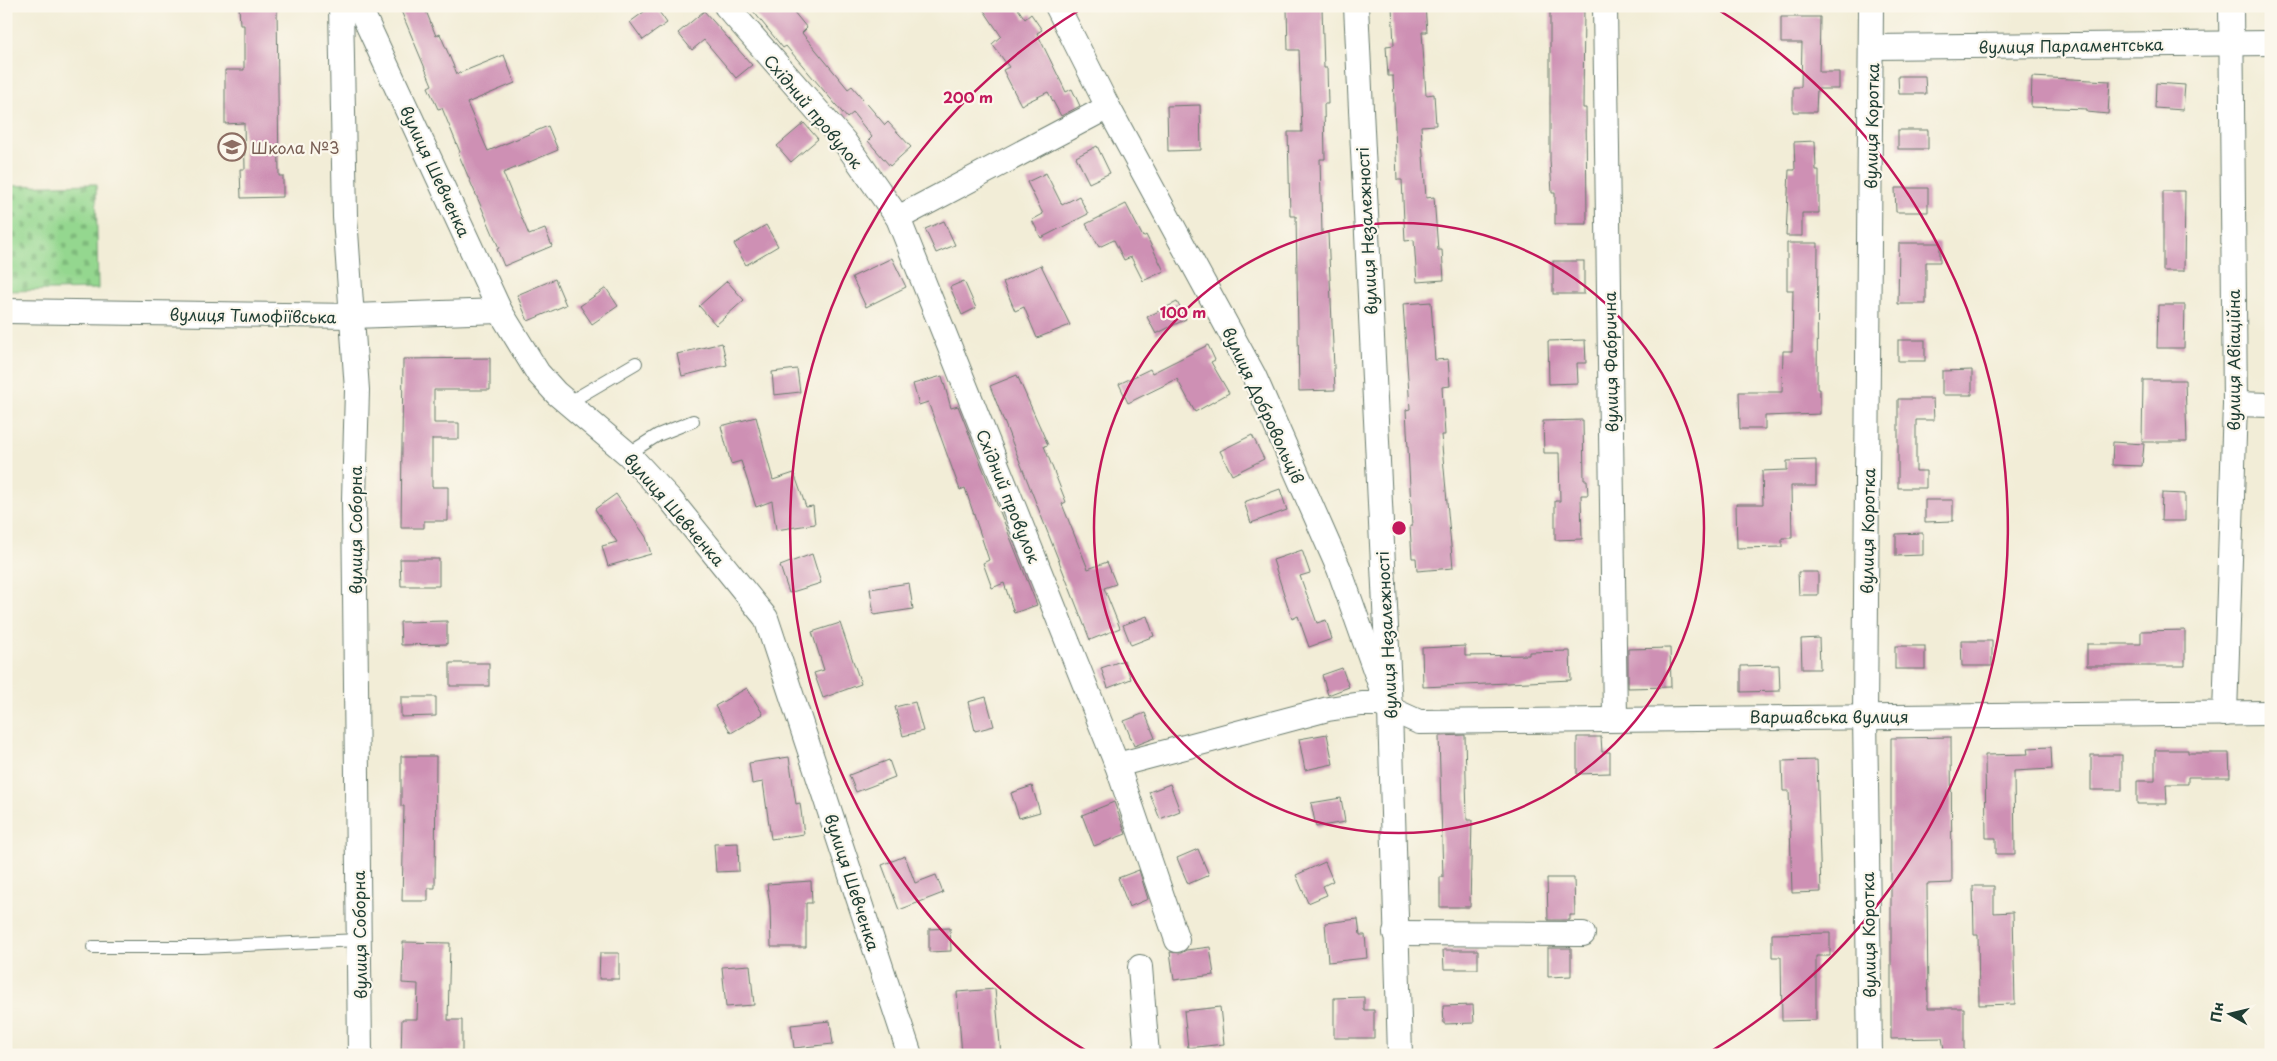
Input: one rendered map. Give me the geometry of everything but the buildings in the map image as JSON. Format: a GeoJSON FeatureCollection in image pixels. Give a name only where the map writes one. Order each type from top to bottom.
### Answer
{"type":"FeatureCollection","features":[{"type":"Feature","properties":{"kind":"street","name":"вулиця Соборна"},"geometry":{"type":"LineString","coordinates":[[341,6],[345,217],[357,390],[354,499],[360,1055]]}},
{"type":"Feature","properties":{"kind":"street","name":"вулиця Шевченка"},"geometry":{"type":"LineString","coordinates":[[359,6],[500,311],[538,373],[568,403],[628,454],[670,499],[766,618],[910,1055]]}},
{"type":"Feature","properties":{"kind":"street","name":"Східний провулок"},"geometry":{"type":"LineString","coordinates":[[726,6],[844,141],[898,218],[1117,766],[1176,940]]}},
{"type":"Feature","properties":{"kind":"street","name":"вулиця Добровольців"},"geometry":{"type":"LineString","coordinates":[[1057,6],[1108,107],[1254,376],[1339,569],[1390,710]]}},
{"type":"Feature","properties":{"kind":"street","name":"вулиця Незалежності"},"geometry":{"type":"LineString","coordinates":[[1356,6],[1390,710],[1400,1055]]}},
{"type":"Feature","properties":{"kind":"street","name":"вулиця Фабрична"},"geometry":{"type":"LineString","coordinates":[[1605,6],[1615,718]]}},
{"type":"Feature","properties":{"kind":"street","name":"вулиця Коротка"},"geometry":{"type":"LineString","coordinates":[[1870,1055],[1865,716],[1872,6]]}},
{"type":"Feature","properties":{"kind":"street","name":"вулиця Авіаційна"},"geometry":{"type":"LineString","coordinates":[[2225,714],[2235,404],[2231,6]]}},
{"type":"Feature","properties":{"kind":"street","name":"вулиця Парламентська"},"geometry":{"type":"LineString","coordinates":[[1872,47],[2271,42]]}},
{"type":"Feature","properties":{"kind":"street"},"geometry":{"type":"LineString","coordinates":[[898,218],[1108,107]]}},
{"type":"Feature","properties":{"kind":"street","name":"вулиця Тимофіївська"},"geometry":{"type":"LineString","coordinates":[[6,311],[353,316],[500,311]]}},
{"type":"Feature","properties":{"kind":"street"},"geometry":{"type":"LineString","coordinates":[[2235,404],[2271,405]]}},
{"type":"Feature","properties":{"kind":"street"},"geometry":{"type":"LineString","coordinates":[[1117,766],[1328,709],[1379,704],[1390,710]]}},
{"type":"Feature","properties":{"kind":"street","name":"Варшавська вулиця"},"geometry":{"type":"LineString","coordinates":[[1390,710],[1419,722],[1615,718],[2271,713]]}},
{"type":"Feature","properties":{"kind":"street"},"geometry":{"type":"LineString","coordinates":[[1395,932],[1583,934]]}},
{"type":"Feature","properties":{"kind":"street"},"geometry":{"type":"LineString","coordinates":[[1140,967],[1147,1055]]}},
{"type":"Feature","properties":{"kind":"lane"},"geometry":{"type":"LineString","coordinates":[[568,403],[636,363]]}},
{"type":"Feature","properties":{"kind":"lane"},"geometry":{"type":"LineString","coordinates":[[628,454],[658,435],[693,421]]}},
{"type":"Feature","properties":{"kind":"lane"},"geometry":{"type":"LineString","coordinates":[[93,947],[202,947],[359,940]]}},
{"type":"Feature","properties":{"kind":"green space"},"geometry":{"type":"Polygon","coordinates":[[[96,184],[98,289],[6,291],[6,186],[96,184]]]}},
{"type":"Feature","properties":{"kind":"place","name":"Школа №3"},"geometry":{"type":"Point","coordinates":[232,147]}}]}
